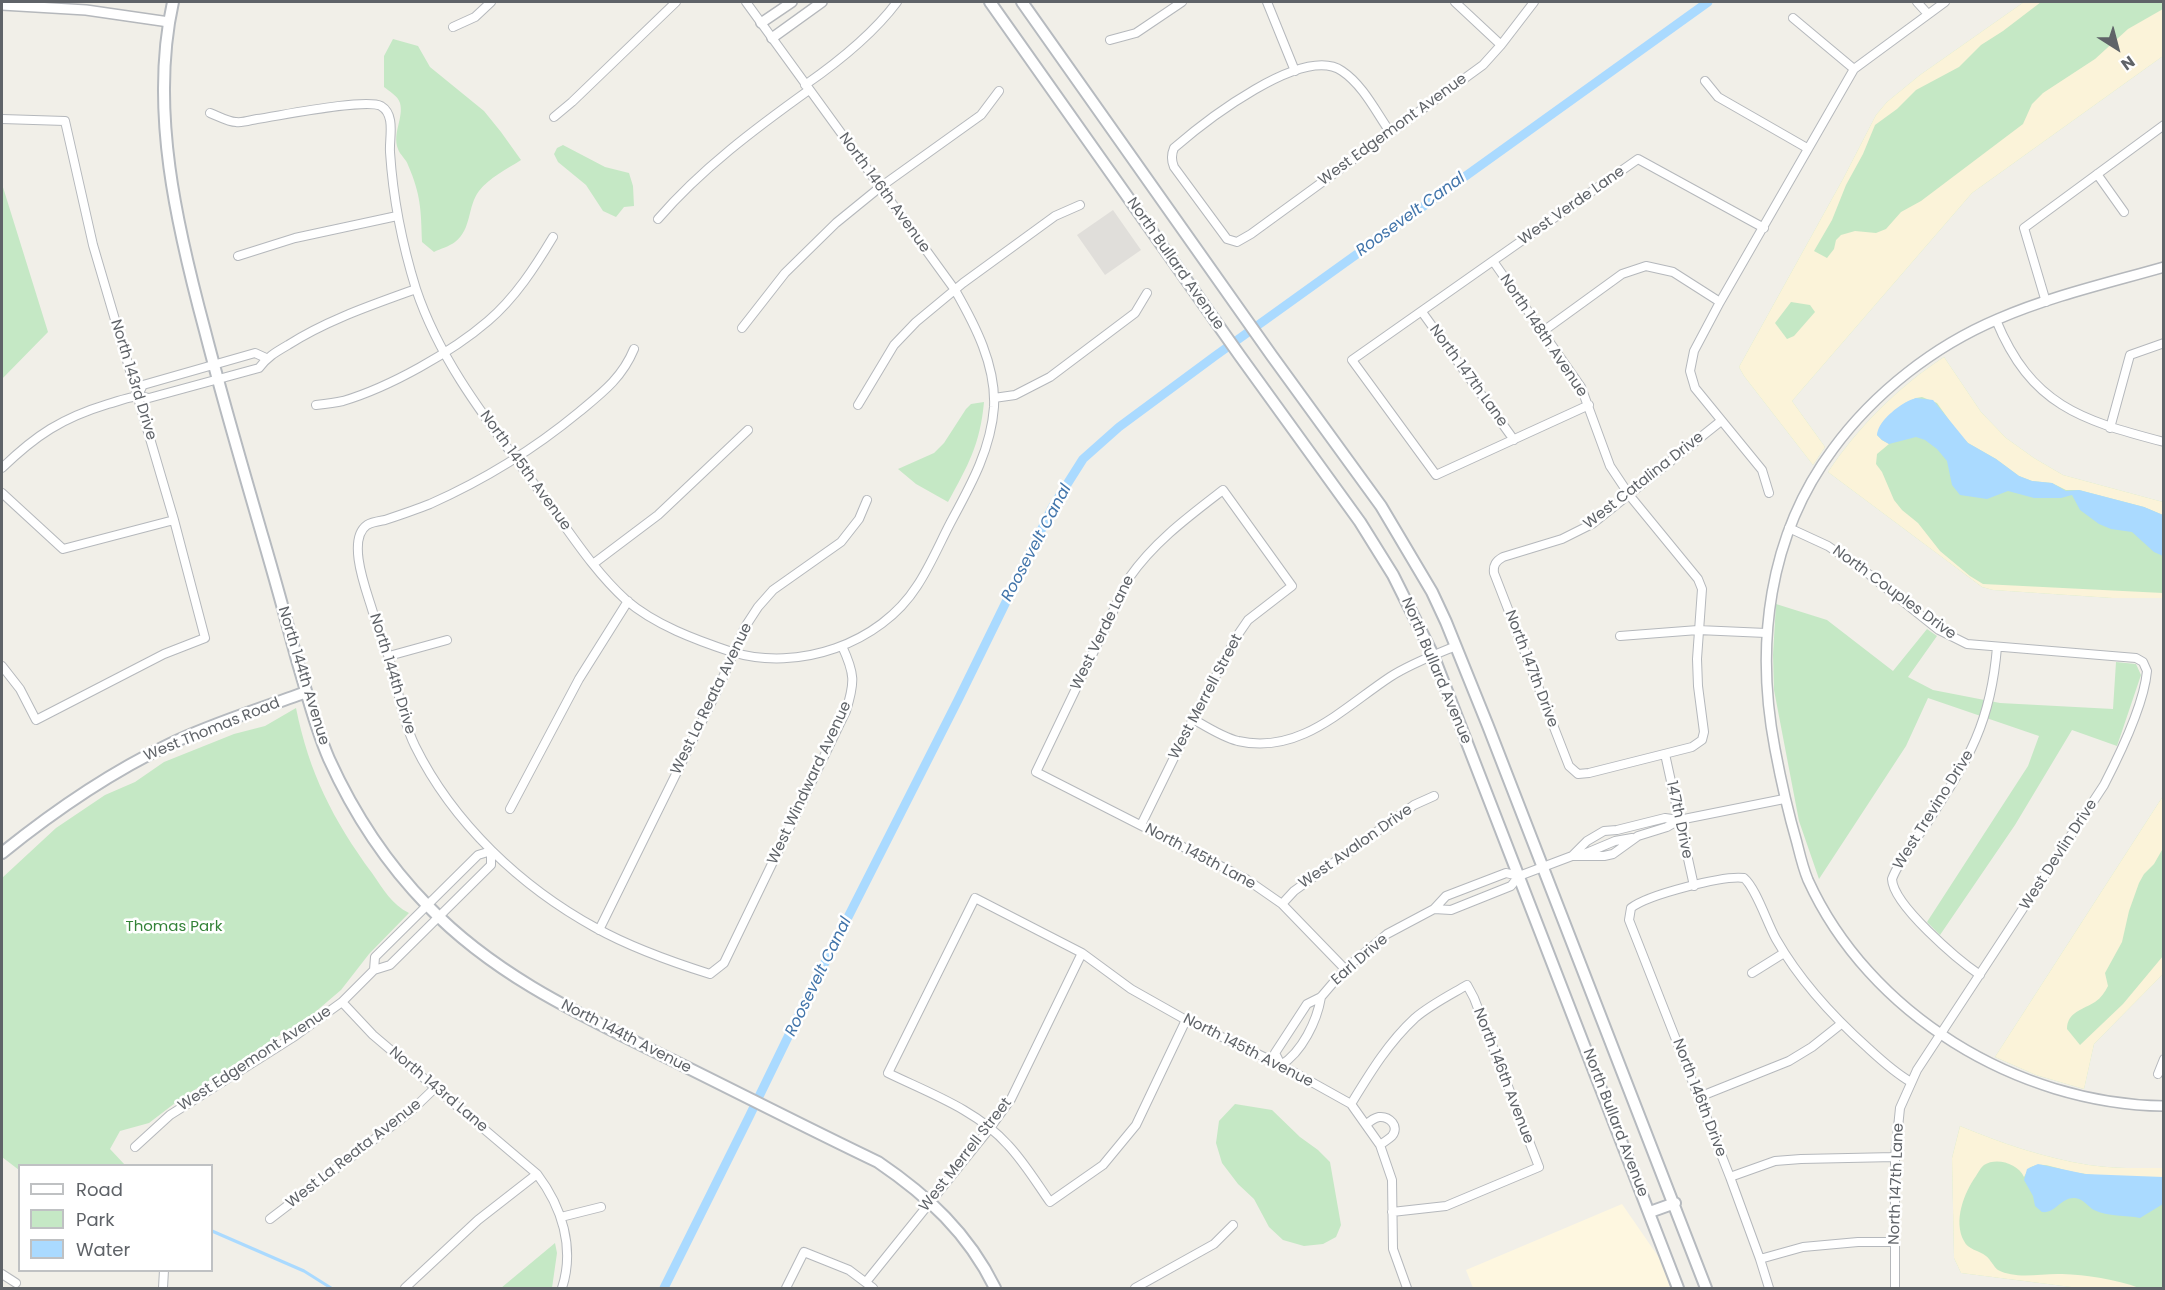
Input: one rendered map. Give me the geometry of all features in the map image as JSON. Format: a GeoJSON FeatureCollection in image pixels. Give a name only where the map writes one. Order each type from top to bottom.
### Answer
{"type":"FeatureCollection","features":[{"type":"Feature","properties":{"kind":"main road","name":"North 144th Avenue"},"geometry":{"type":"LineString","coordinates":[[173,2],[169,22],[164,106],[173,193],[187,265],[306,692],[329,759],[357,813],[395,866],[428,906],[501,968],[535,990],[878,1162],[913,1186],[931,1202],[967,1243],[995,1288]]}},
{"type":"Feature","properties":{"kind":"main road","name":"North Bullard Avenue"},"geometry":{"type":"LineString","coordinates":[[990,2],[1379,551],[1404,596],[1432,656],[1678,1288]]}},
{"type":"Feature","properties":{"kind":"main road","name":"North Bullard Avenue"},"geometry":{"type":"LineString","coordinates":[[1022,2],[1393,524],[1432,592],[1456,646],[1707,1288]]}},
{"type":"Feature","properties":{"kind":"main road","name":"West Thomas Road"},"geometry":{"type":"LineString","coordinates":[[2,853],[79,794],[126,766],[171,743],[214,725],[306,692]]}},
{"type":"Feature","properties":{"kind":"main road"},"geometry":{"type":"LineString","coordinates":[[1650,1212],[1674,1203]]}},
{"type":"Feature","properties":{"kind":"street"},"geometry":{"type":"LineString","coordinates":[[453,27],[475,17],[491,2]]}},
{"type":"Feature","properties":{"kind":"street"},"geometry":{"type":"LineString","coordinates":[[554,117],[676,2]]}},
{"type":"Feature","properties":{"kind":"street","name":"North 146th Avenue"},"geometry":{"type":"LineString","coordinates":[[746,2],[955,290],[979,334],[986,354],[994,398]]}},
{"type":"Feature","properties":{"kind":"street"},"geometry":{"type":"LineString","coordinates":[[761,23],[792,2]]}},
{"type":"Feature","properties":{"kind":"street"},"geometry":{"type":"LineString","coordinates":[[772,38],[822,2]]}},
{"type":"Feature","properties":{"kind":"street"},"geometry":{"type":"LineString","coordinates":[[658,219],[719,160],[859,42],[897,2]]}},
{"type":"Feature","properties":{"kind":"street"},"geometry":{"type":"LineString","coordinates":[[1110,40],[1136,33],[1182,2]]}},
{"type":"Feature","properties":{"kind":"street"},"geometry":{"type":"LineString","coordinates":[[1267,2],[1295,71],[1317,64],[1340,69],[1355,82],[1390,132]]}},
{"type":"Feature","properties":{"kind":"street"},"geometry":{"type":"LineString","coordinates":[[1455,2],[1501,45]]}},
{"type":"Feature","properties":{"kind":"street","name":"West Edgemont Avenue"},"geometry":{"type":"LineString","coordinates":[[1295,71],[1240,97],[1181,142],[1171,154],[1174,167],[1227,239],[1237,242],[1251,234],[1483,65],[1534,2]]}},
{"type":"Feature","properties":{"kind":"street"},"geometry":{"type":"LineString","coordinates":[[1917,2],[1927,14]]}},
{"type":"Feature","properties":{"kind":"street"},"geometry":{"type":"LineString","coordinates":[[1769,493],[1762,470],[1695,388],[1690,371],[1694,351],[1719,302],[1764,228],[1807,148],[1854,69],[1945,2]]}},
{"type":"Feature","properties":{"kind":"street"},"geometry":{"type":"LineString","coordinates":[[2,5],[86,10],[169,22]]}},
{"type":"Feature","properties":{"kind":"street"},"geometry":{"type":"LineString","coordinates":[[1793,18],[1854,69]]}},
{"type":"Feature","properties":{"kind":"street"},"geometry":{"type":"LineString","coordinates":[[1705,81],[1718,97],[1807,148]]}},
{"type":"Feature","properties":{"kind":"street"},"geometry":{"type":"LineString","coordinates":[[742,328],[785,273],[836,223],[879,188],[981,115],[999,91]]}},
{"type":"Feature","properties":{"kind":"street","name":"North 145th Avenue"},"geometry":{"type":"LineString","coordinates":[[210,113],[236,122],[357,104],[378,104],[387,111],[391,124],[390,148],[397,216],[416,289],[442,353],[483,416],[593,564],[628,602],[659,622],[735,652],[758,657],[798,657],[842,646]]}},
{"type":"Feature","properties":{"kind":"street","name":"North 143rd Drive"},"geometry":{"type":"LineString","coordinates":[[2,119],[65,121],[93,245],[174,520],[205,638],[164,654],[36,720],[20,689],[2,666]]}},
{"type":"Feature","properties":{"kind":"street"},"geometry":{"type":"LineString","coordinates":[[2046,302],[2024,228],[2163,125]]}},
{"type":"Feature","properties":{"kind":"street","name":"West Verde Lane"},"geometry":{"type":"LineString","coordinates":[[1514,440],[1436,475],[1352,360],[1638,159],[1764,228]]}},
{"type":"Feature","properties":{"kind":"street"},"geometry":{"type":"LineString","coordinates":[[2097,174],[2124,212]]}},
{"type":"Feature","properties":{"kind":"street"},"geometry":{"type":"LineString","coordinates":[[858,405],[894,345],[916,322],[1055,216],[1080,205]]}},
{"type":"Feature","properties":{"kind":"street"},"geometry":{"type":"LineString","coordinates":[[238,256],[295,238],[397,216]]}},
{"type":"Feature","properties":{"kind":"street"},"geometry":{"type":"LineString","coordinates":[[316,405],[342,401],[392,382],[442,353],[489,320],[520,287],[553,237]]}},
{"type":"Feature","properties":{"kind":"street","name":"North 148th Avenue"},"geometry":{"type":"LineString","coordinates":[[1493,261],[1581,387],[1610,466],[1630,496],[1701,584],[1698,686],[1704,736],[1692,747],[1665,754]]}},
{"type":"Feature","properties":{"kind":"street"},"geometry":{"type":"LineString","coordinates":[[1542,332],[1622,274],[1646,266],[1673,272],[1719,302]]}},
{"type":"Feature","properties":{"kind":"street"},"geometry":{"type":"LineString","coordinates":[[2163,267],[2046,302],[1996,320],[1932,355],[1866,410],[1832,449],[1811,484],[1790,528],[1772,584],[1766,633],[1766,693],[1784,799],[1806,876],[1818,900],[1860,961],[1917,1017],[1941,1035],[1999,1068],[2050,1088],[2107,1101],[2163,1106]]}},
{"type":"Feature","properties":{"kind":"street"},"geometry":{"type":"LineString","coordinates":[[2,468],[30,442],[79,413],[138,395],[149,398],[259,368],[266,358],[306,333],[331,321],[416,289]]}},
{"type":"Feature","properties":{"kind":"street"},"geometry":{"type":"LineString","coordinates":[[842,646],[873,631],[899,609],[917,586],[983,458],[991,427],[994,398],[1014,395],[1050,377],[1135,313],[1148,293]]}},
{"type":"Feature","properties":{"kind":"street","name":"North 147th Lane"},"geometry":{"type":"LineString","coordinates":[[1422,312],[1514,440]]}},
{"type":"Feature","properties":{"kind":"street"},"geometry":{"type":"LineString","coordinates":[[1996,320],[2016,360],[2041,390],[2073,412],[2110,428],[2163,442]]}},
{"type":"Feature","properties":{"kind":"street"},"geometry":{"type":"LineString","coordinates":[[2110,428],[2130,355],[2163,343]]}},
{"type":"Feature","properties":{"kind":"street"},"geometry":{"type":"LineString","coordinates":[[516,459],[555,432],[612,386],[627,366],[634,349]]}},
{"type":"Feature","properties":{"kind":"street"},"geometry":{"type":"LineString","coordinates":[[138,395],[143,385],[255,353],[266,358]]}},
{"type":"Feature","properties":{"kind":"street"},"geometry":{"type":"LineString","coordinates":[[166,379],[169,392]]}},
{"type":"Feature","properties":{"kind":"street"},"geometry":{"type":"LineString","coordinates":[[1514,440],[1589,405]]}},
{"type":"Feature","properties":{"kind":"street","name":"West Catalina Drive"},"geometry":{"type":"LineString","coordinates":[[1497,561],[1577,533],[1599,520],[1721,421]]}},
{"type":"Feature","properties":{"kind":"street"},"geometry":{"type":"LineString","coordinates":[[593,564],[658,515],[748,430]]}},
{"type":"Feature","properties":{"kind":"street","name":"North 144th Drive"},"geometry":{"type":"LineString","coordinates":[[516,459],[462,490],[412,511],[367,525],[358,537],[357,548],[366,590],[388,656],[404,720],[415,746],[448,799],[491,851],[538,890],[598,930],[672,962],[710,974],[716,972]]}},
{"type":"Feature","properties":{"kind":"street","name":"West Verde Lane"},"geometry":{"type":"LineString","coordinates":[[1036,772],[1129,578],[1142,559],[1161,539],[1223,490]]}},
{"type":"Feature","properties":{"kind":"street","name":"West Merrell Street"},"geometry":{"type":"LineString","coordinates":[[1141,825],[1237,636],[1248,620],[1292,586],[1223,490]]}},
{"type":"Feature","properties":{"kind":"street"},"geometry":{"type":"LineString","coordinates":[[2,493],[63,549],[174,520]]}},
{"type":"Feature","properties":{"kind":"street","name":"West La Reata Avenue"},"geometry":{"type":"LineString","coordinates":[[598,930],[735,652],[745,627],[773,590],[841,542],[860,519],[867,500]]}},
{"type":"Feature","properties":{"kind":"street","name":"North Couples Drive"},"geometry":{"type":"LineString","coordinates":[[1790,528],[1828,546],[1870,575],[1939,630],[1967,644],[2136,658],[2143,663]]}},
{"type":"Feature","properties":{"kind":"street","name":"North 147th Drive"},"geometry":{"type":"LineString","coordinates":[[1497,561],[1494,573],[1569,766],[1578,774],[1589,773],[1665,754]]}},
{"type":"Feature","properties":{"kind":"street"},"geometry":{"type":"LineString","coordinates":[[510,809],[579,679],[628,602]]}},
{"type":"Feature","properties":{"kind":"street"},"geometry":{"type":"LineString","coordinates":[[1620,636],[1698,630],[1766,633]]}},
{"type":"Feature","properties":{"kind":"street"},"geometry":{"type":"LineString","coordinates":[[388,656],[447,640]]}},
{"type":"Feature","properties":{"kind":"street","name":"West Windward Avenue"},"geometry":{"type":"LineString","coordinates":[[716,972],[724,963],[846,711],[853,688],[853,672],[842,646]]}},
{"type":"Feature","properties":{"kind":"street"},"geometry":{"type":"LineString","coordinates":[[1193,719],[1237,741],[1265,744],[1285,742],[1317,729],[1392,676],[1456,646]]}},
{"type":"Feature","properties":{"kind":"street","name":"West Trevino Drive"},"geometry":{"type":"LineString","coordinates":[[1980,975],[1928,931],[1908,909],[1894,888],[1892,879],[1957,778],[1977,740],[1991,697],[1997,647]]}},
{"type":"Feature","properties":{"kind":"street","name":"West Devlin Drive"},"geometry":{"type":"LineString","coordinates":[[1941,1035],[2095,800],[2113,768],[2133,720],[2147,674],[2143,663]]}},
{"type":"Feature","properties":{"kind":"street","name":"147th Drive"},"geometry":{"type":"LineString","coordinates":[[1665,754],[1694,886]]}},
{"type":"Feature","properties":{"kind":"street","name":"North 145th Lane"},"geometry":{"type":"LineString","coordinates":[[1036,772],[1246,879],[1281,904],[1345,969]]}},
{"type":"Feature","properties":{"kind":"street","name":"West Avalon Drive"},"geometry":{"type":"LineString","coordinates":[[1281,904],[1294,891],[1414,805],[1434,796]]}},
{"type":"Feature","properties":{"kind":"street"},"geometry":{"type":"LineString","coordinates":[[1519,876],[1572,856],[1613,854],[1638,836],[1667,827],[1679,820],[1784,799]]}},
{"type":"Feature","properties":{"kind":"street"},"geometry":{"type":"LineString","coordinates":[[1572,856],[1587,841],[1604,831],[1665,818],[1679,820]]}},
{"type":"Feature","properties":{"kind":"street","name":"West Edgemont Avenue"},"geometry":{"type":"LineString","coordinates":[[135,1148],[170,1115],[295,1036],[342,1002],[374,970],[390,965],[490,866],[491,851],[478,855],[375,957],[374,970]]}},
{"type":"Feature","properties":{"kind":"street","name":"Earl Drive"},"geometry":{"type":"LineString","coordinates":[[1321,997],[1318,1015],[1292,1059],[1281,1065],[1275,1053],[1300,1012],[1307,1004],[1321,997],[1345,969],[1387,934],[1434,909],[1446,896],[1506,873],[1519,876],[1511,886],[1451,910],[1434,909]]}},
{"type":"Feature","properties":{"kind":"street"},"geometry":{"type":"LineString","coordinates":[[1694,886],[1737,877],[1744,878],[1751,887],[1784,953],[1812,992],[1841,1024],[1884,1062],[1911,1082]]}},
{"type":"Feature","properties":{"kind":"street","name":"North 146th Drive"},"geometry":{"type":"LineString","coordinates":[[1694,886],[1643,901],[1631,908],[1629,920],[1730,1177],[1769,1288]]}},
{"type":"Feature","properties":{"kind":"street","name":"North 145th Avenue"},"geometry":{"type":"LineString","coordinates":[[990,1128],[968,1112],[888,1073],[975,898],[1082,953],[1131,989],[1186,1020],[1281,1065],[1351,1104],[1380,1145],[1392,1180],[1393,1249],[1407,1288]]}},
{"type":"Feature","properties":{"kind":"street","name":"West Merrell Street"},"geometry":{"type":"LineString","coordinates":[[866,1282],[1011,1099],[1082,953]]}},
{"type":"Feature","properties":{"kind":"street"},"geometry":{"type":"LineString","coordinates":[[1752,973],[1784,953]]}},
{"type":"Feature","properties":{"kind":"street","name":"North 146th Avenue"},"geometry":{"type":"LineString","coordinates":[[1351,1104],[1384,1052],[1416,1017],[1467,985],[1539,1167],[1446,1206],[1392,1212]]}},
{"type":"Feature","properties":{"kind":"street","name":"North 143rd Lane"},"geometry":{"type":"LineString","coordinates":[[342,1002],[373,1035],[537,1174],[555,1201],[567,1244],[567,1263],[562,1288]]}},
{"type":"Feature","properties":{"kind":"street"},"geometry":{"type":"LineString","coordinates":[[990,1128],[1007,1143],[1050,1202],[1103,1165],[1120,1147],[1136,1125],[1186,1020]]}},
{"type":"Feature","properties":{"kind":"street"},"geometry":{"type":"LineString","coordinates":[[1698,1097],[1789,1061],[1812,1047],[1841,1024]]}},
{"type":"Feature","properties":{"kind":"street","name":"North 147th Lane"},"geometry":{"type":"LineString","coordinates":[[1895,1288],[1895,1157],[1900,1108],[1911,1082],[1941,1035]]}},
{"type":"Feature","properties":{"kind":"street"},"geometry":{"type":"LineString","coordinates":[[2158,1074],[2163,1059]]}},
{"type":"Feature","properties":{"kind":"street","name":"West La Reata Avenue"},"geometry":{"type":"LineString","coordinates":[[270,1219],[410,1112],[436,1087]]}},
{"type":"Feature","properties":{"kind":"street"},"geometry":{"type":"LineString","coordinates":[[1366,1125],[1379,1117],[1387,1118],[1394,1123],[1393,1135],[1380,1145]]}},
{"type":"Feature","properties":{"kind":"street"},"geometry":{"type":"LineString","coordinates":[[1730,1177],[1775,1161],[1895,1157]]}},
{"type":"Feature","properties":{"kind":"street"},"geometry":{"type":"LineString","coordinates":[[405,1288],[478,1220],[537,1174]]}},
{"type":"Feature","properties":{"kind":"street"},"geometry":{"type":"LineString","coordinates":[[561,1217],[601,1207]]}},
{"type":"Feature","properties":{"kind":"street"},"geometry":{"type":"LineString","coordinates":[[1135,1288],[1214,1244],[1233,1225]]}},
{"type":"Feature","properties":{"kind":"street"},"geometry":{"type":"LineString","coordinates":[[1760,1258],[1803,1246],[1894,1242]]}},
{"type":"Feature","properties":{"kind":"street"},"geometry":{"type":"LineString","coordinates":[[786,1288],[804,1252],[849,1270],[873,1288]]}},
{"type":"Feature","properties":{"kind":"street"},"geometry":{"type":"LineString","coordinates":[[163,1288],[164,1272]]}},
{"type":"Feature","properties":{"kind":"street"},"geometry":{"type":"LineString","coordinates":[[2,1274],[16,1283]]}},
{"type":"Feature","properties":{"kind":"shaded area"},"geometry":{"type":"Polygon","coordinates":[[[1113,210],[1141,250],[1105,275],[1077,235],[1113,210]]]}},
{"type":"Feature","properties":{"kind":"shaded area"},"geometry":{"type":"Polygon","coordinates":[[[1622,1204],[1662,1262],[1670,1288],[1473,1288],[1466,1270],[1622,1204]]]}},
{"type":"Feature","properties":{"kind":"green space"},"geometry":{"type":"Polygon","coordinates":[[[2024,2],[2163,2],[2163,56],[1972,193],[1792,401],[1825,447],[1813,465],[1739,367],[1876,115],[1887,102],[1920,75],[2024,2]]]}},
{"type":"Feature","properties":{"kind":"green space"},"geometry":{"type":"Polygon","coordinates":[[[393,39],[418,46],[430,67],[484,111],[521,160],[483,186],[475,197],[467,224],[460,237],[434,252],[422,242],[418,194],[397,143],[401,114],[400,103],[384,87],[384,56],[393,39]]]}},
{"type":"Feature","properties":{"kind":"green space"},"geometry":{"type":"Polygon","coordinates":[[[563,145],[605,167],[629,173],[633,186],[634,206],[624,207],[616,217],[603,211],[586,185],[558,162],[554,154],[557,148],[563,145]]]}},
{"type":"Feature","properties":{"kind":"green space"},"geometry":{"type":"Polygon","coordinates":[[[2,184],[48,332],[2,379],[2,184]]]}},
{"type":"Feature","properties":{"kind":"green space"},"geometry":{"type":"Polygon","coordinates":[[[1944,357],[1981,412],[2006,438],[2034,458],[2063,475],[2163,502],[2163,598],[2112,598],[1993,590],[1982,587],[1828,472],[1866,423],[1895,394],[1944,357]]]}},
{"type":"Feature","properties":{"kind":"green space"},"geometry":{"type":"Polygon","coordinates":[[[984,402],[976,443],[962,477],[948,502],[916,484],[898,469],[934,453],[944,443],[966,409],[971,404],[984,402]]]}},
{"type":"Feature","properties":{"kind":"green space"},"geometry":{"type":"Polygon","coordinates":[[[1776,604],[1827,620],[1893,671],[1927,629],[1937,636],[1908,677],[1933,690],[2000,703],[2113,709],[2116,662],[2136,664],[2141,675],[2117,746],[2072,730],[2015,825],[1940,935],[1927,922],[2028,766],[2039,736],[1928,698],[1906,746],[1819,879],[1799,821],[1774,690],[1773,655],[1776,604]]]}},
{"type":"Feature","properties":{"kind":"green space","name":"Thomas Park"},"geometry":{"type":"Polygon","coordinates":[[[296,708],[315,775],[334,815],[384,891],[397,905],[409,913],[369,954],[341,990],[314,1013],[179,1100],[149,1123],[120,1131],[110,1149],[124,1164],[18,1164],[18,1169],[2,1157],[2,878],[56,828],[105,795],[135,782],[164,762],[234,734],[265,726],[296,708]]]}},
{"type":"Feature","properties":{"kind":"green space"},"geometry":{"type":"Polygon","coordinates":[[[2163,796],[2163,974],[2094,1044],[2084,1089],[2036,1075],[1995,1057],[2163,796]]]}},
{"type":"Feature","properties":{"kind":"green space"},"geometry":{"type":"Polygon","coordinates":[[[1235,1104],[1272,1110],[1330,1162],[1341,1225],[1336,1237],[1323,1244],[1304,1246],[1283,1240],[1269,1227],[1254,1199],[1238,1184],[1222,1163],[1216,1143],[1219,1121],[1235,1104]]]}},
{"type":"Feature","properties":{"kind":"green space"},"geometry":{"type":"Polygon","coordinates":[[[1960,1126],[2023,1149],[2072,1162],[2108,1167],[2163,1168],[2163,1288],[2079,1288],[1961,1273],[1954,1258],[1952,1158],[1960,1126]]]}},
{"type":"Feature","properties":{"kind":"green space"},"geometry":{"type":"Polygon","coordinates":[[[555,1243],[557,1253],[552,1288],[501,1288],[555,1243]]]}},
{"type":"Feature","properties":{"kind":"sand"},"geometry":{"type":"Polygon","coordinates":[[[2024,2],[2041,2],[1981,45],[1959,67],[1916,90],[1897,109],[1875,125],[1832,220],[1814,251],[1827,258],[1841,235],[1855,231],[1876,233],[1886,229],[1901,212],[1921,201],[2023,124],[2032,104],[2043,93],[2095,59],[2128,29],[2163,9],[2163,56],[1972,193],[1792,401],[1825,447],[1813,465],[1739,367],[1876,115],[1887,102],[1920,75],[2024,2]],[[1791,302],[1775,323],[1787,339],[1794,336],[1815,312],[1810,305],[1791,302]]]}},
{"type":"Feature","properties":{"kind":"sand"},"geometry":{"type":"Polygon","coordinates":[[[1944,357],[1981,412],[2006,438],[2063,475],[2163,502],[2163,515],[2144,507],[2079,490],[2066,490],[2052,483],[2032,481],[2019,476],[1968,443],[1937,403],[1922,397],[1905,403],[1882,423],[1877,435],[1889,444],[1877,454],[1876,464],[1894,500],[1902,510],[1918,523],[1940,551],[1983,584],[2163,593],[2163,598],[2112,598],[1993,590],[1982,587],[1828,472],[1866,423],[1895,394],[1944,357]]]}},
{"type":"Feature","properties":{"kind":"sand"},"geometry":{"type":"Polygon","coordinates":[[[2163,796],[2162,850],[2139,883],[2129,911],[2122,942],[2105,973],[2108,986],[2097,1000],[2073,1015],[2067,1029],[2080,1045],[2123,1004],[2163,956],[2163,974],[2094,1044],[2084,1089],[2036,1075],[1995,1057],[2163,796]]]}},
{"type":"Feature","properties":{"kind":"sand"},"geometry":{"type":"Polygon","coordinates":[[[1960,1126],[2023,1149],[2072,1162],[2108,1167],[2163,1168],[2163,1177],[2126,1177],[2102,1176],[2038,1165],[2029,1168],[2024,1177],[2021,1172],[2007,1163],[1989,1163],[1982,1167],[1961,1207],[1960,1225],[1964,1241],[1968,1246],[1986,1256],[1998,1270],[2013,1275],[2091,1276],[2139,1288],[2079,1288],[1961,1273],[1954,1258],[1952,1158],[1960,1126]]]}},
{"type":"Feature","properties":{"kind":"water"},"geometry":{"type":"Polygon","coordinates":[[[1916,398],[1933,400],[1968,443],[2019,476],[2032,481],[2052,483],[2066,491],[2079,490],[2144,507],[2163,515],[2163,556],[2154,552],[2132,532],[2111,529],[2099,524],[2080,510],[2072,495],[2061,498],[2034,498],[2008,491],[1987,499],[1960,495],[1952,485],[1947,461],[1925,440],[1916,437],[1889,444],[1877,435],[1878,429],[1892,412],[1916,398]]]}},
{"type":"Feature","properties":{"kind":"water"},"geometry":{"type":"Polygon","coordinates":[[[2038,1164],[2085,1174],[2163,1177],[2163,1204],[2140,1218],[2099,1212],[2075,1198],[2066,1200],[2051,1211],[2042,1212],[2035,1206],[2033,1196],[2024,1180],[2027,1169],[2038,1164]]]}},
{"type":"Feature","properties":{"kind":"waterway","name":"Roosevelt Canal"},"geometry":{"type":"LineString","coordinates":[[664,1288],[1052,508],[1083,459],[1119,427],[1215,356],[1708,2]]}},
{"type":"Feature","properties":{"kind":"waterway"},"geometry":{"type":"LineString","coordinates":[[213,1231],[304,1271],[331,1288]]}}]}
